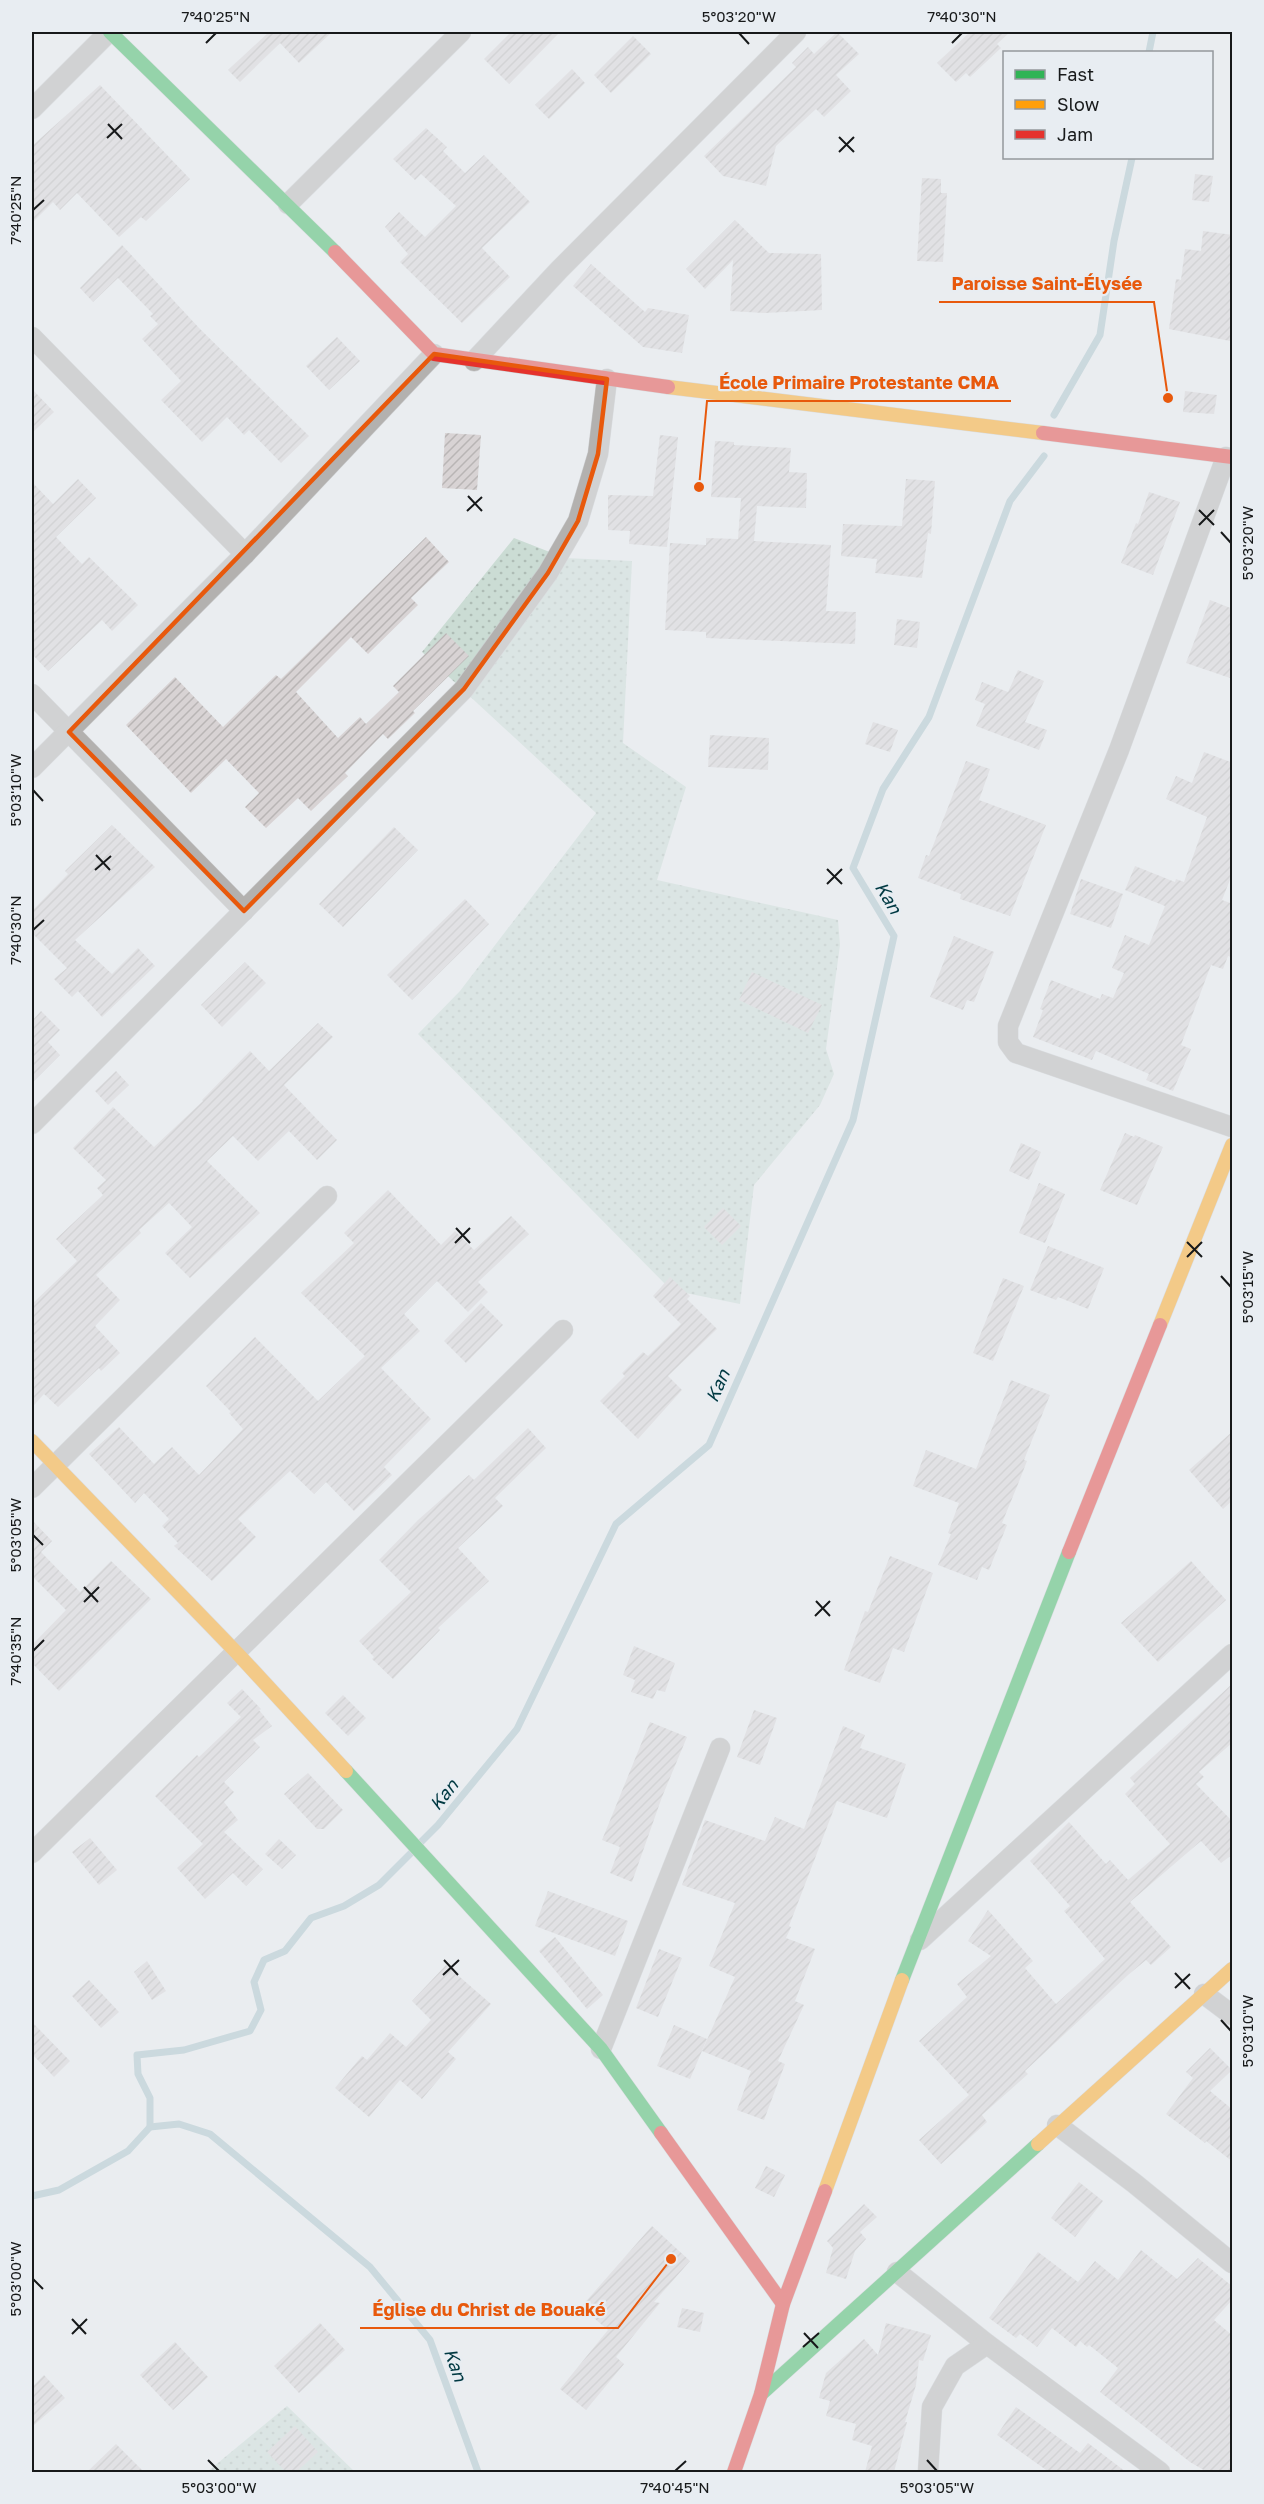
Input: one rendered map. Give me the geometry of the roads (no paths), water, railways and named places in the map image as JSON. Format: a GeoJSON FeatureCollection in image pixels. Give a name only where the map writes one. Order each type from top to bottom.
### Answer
{"type":"FeatureCollection","features":[{"type":"Feature","properties":{"kind":"street"},"geometry":{"type":"LineString","coordinates":[[32,109],[110,32],[288,204],[434,354],[607,379],[1229,457],[1119,750],[1008,1026],[1008,1041],[1016,1053],[1233,1127]]}},
{"type":"Feature","properties":{"kind":"street"},"geometry":{"type":"LineString","coordinates":[[288,204],[461,32]]}},
{"type":"Feature","properties":{"kind":"street"},"geometry":{"type":"LineString","coordinates":[[474,361],[559,270],[796,32]]}},
{"type":"Feature","properties":{"kind":"street"},"geometry":{"type":"LineString","coordinates":[[32,337],[244,554]]}},
{"type":"Feature","properties":{"kind":"street"},"geometry":{"type":"LineString","coordinates":[[32,768],[244,554],[434,354]]}},
{"type":"Feature","properties":{"kind":"street"},"geometry":{"type":"LineString","coordinates":[[32,1124],[464,689],[548,573],[578,521],[598,454],[607,379]]}},
{"type":"Feature","properties":{"kind":"street"},"geometry":{"type":"LineString","coordinates":[[32,694],[244,911]]}},
{"type":"Feature","properties":{"kind":"street"},"geometry":{"type":"LineString","coordinates":[[734,2472],[761,2394],[783,2304],[916,1943],[1076,1533],[1233,1145]]}},
{"type":"Feature","properties":{"kind":"street"},"geometry":{"type":"LineString","coordinates":[[32,1488],[327,1196]]}},
{"type":"Feature","properties":{"kind":"street"},"geometry":{"type":"LineString","coordinates":[[32,1853],[563,1330]]}},
{"type":"Feature","properties":{"kind":"street"},"geometry":{"type":"LineString","coordinates":[[32,1441],[237,1653],[601,2049],[783,2304]]}},
{"type":"Feature","properties":{"kind":"street"},"geometry":{"type":"LineString","coordinates":[[916,1943],[1233,1654]]}},
{"type":"Feature","properties":{"kind":"street"},"geometry":{"type":"LineString","coordinates":[[601,2049],[720,1748]]}},
{"type":"Feature","properties":{"kind":"street"},"geometry":{"type":"LineString","coordinates":[[761,2394],[1057,2125],[1233,1969]]}},
{"type":"Feature","properties":{"kind":"street"},"geometry":{"type":"LineString","coordinates":[[1204,1994],[1233,2015]]}},
{"type":"Feature","properties":{"kind":"street"},"geometry":{"type":"LineString","coordinates":[[1057,2125],[1134,2183],[1233,2263]]}},
{"type":"Feature","properties":{"kind":"street"},"geometry":{"type":"LineString","coordinates":[[897,2272],[987,2344],[1160,2472]]}},
{"type":"Feature","properties":{"kind":"street"},"geometry":{"type":"LineString","coordinates":[[928,2472],[932,2407],[955,2366],[987,2344]]}},
{"type":"Feature","properties":{"kind":"waterway"},"geometry":{"type":"LineString","coordinates":[[1149,51],[1153,32]]}},
{"type":"Feature","properties":{"kind":"waterway"},"geometry":{"type":"LineString","coordinates":[[1054,415],[1100,335],[1114,241],[1132,159]]}},
{"type":"Feature","properties":{"kind":"waterway","name":"Kan"},"geometry":{"type":"LineString","coordinates":[[419,1844],[438,1825],[517,1729],[616,1524],[709,1445],[853,1120],[894,936],[853,868],[883,789],[929,717],[1010,501],[1044,456]]}},
{"type":"Feature","properties":{"kind":"waterway","name":"Kan"},"geometry":{"type":"LineString","coordinates":[[32,2196],[59,2190],[128,2151],[150,2127],[150,2098],[138,2074],[137,2055],[184,2050],[250,2031],[261,2010],[254,1982],[264,1960],[285,1951],[311,1918],[344,1906],[379,1885],[412,1852]]}},
{"type":"Feature","properties":{"kind":"waterway","name":"Kan"},"geometry":{"type":"LineString","coordinates":[[150,2127],[179,2124],[210,2134],[370,2267],[430,2340],[478,2472]]}},
{"type":"Feature","properties":{"kind":"place","name":"Paroisse Saint-Élysée"},"geometry":{"type":"Point","coordinates":[1168,398]}},
{"type":"Feature","properties":{"kind":"place","name":"École Primaire Protestante CMA"},"geometry":{"type":"Point","coordinates":[699,487]}},
{"type":"Feature","properties":{"kind":"place","name":"Église du Christ de Bouaké"},"geometry":{"type":"Point","coordinates":[671,2259]}}]}
